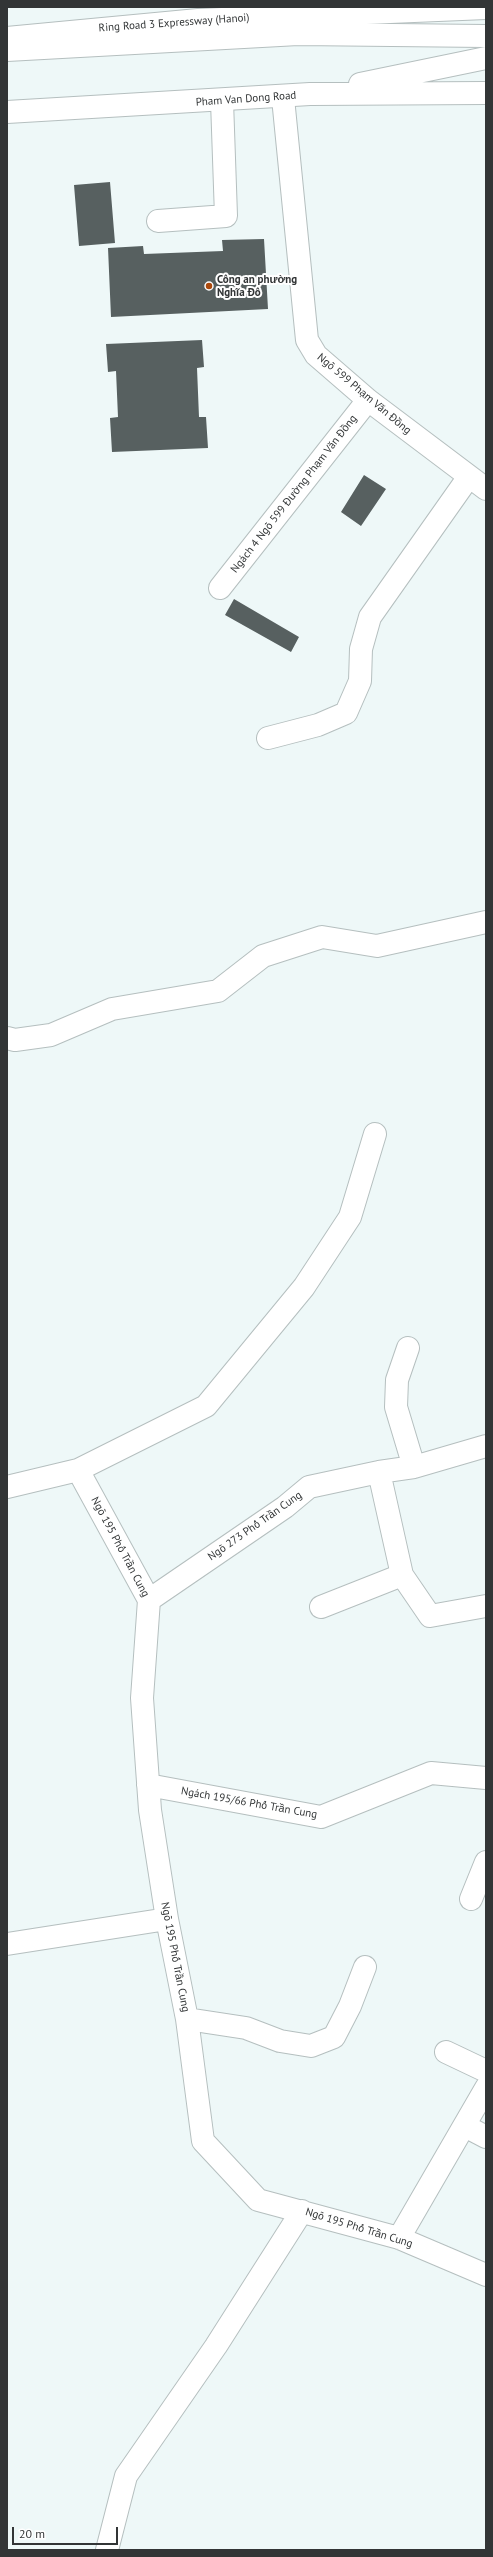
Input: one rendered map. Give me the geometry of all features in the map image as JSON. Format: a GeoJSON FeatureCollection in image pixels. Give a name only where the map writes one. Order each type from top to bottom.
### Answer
{"type":"FeatureCollection","features":[{"type":"Feature","properties":{"kind":"main road","name":"Ring Road 3 Expressway (Hanoi)"},"geometry":{"type":"LineString","coordinates":[[7,38],[198,20],[480,8]]}},
{"type":"Feature","properties":{"kind":"main road"},"geometry":{"type":"LineString","coordinates":[[7,50],[298,34],[486,36]]}},
{"type":"Feature","properties":{"kind":"main road"},"geometry":{"type":"LineString","coordinates":[[310,94],[486,58]]}},
{"type":"Feature","properties":{"kind":"main road","name":"Pham Van Dong Road"},"geometry":{"type":"LineString","coordinates":[[7,112],[283,98],[310,94],[486,93]]}},
{"type":"Feature","properties":{"kind":"main road","name":"Ngõ 599 Phạm Văn Đồng"},"geometry":{"type":"LineString","coordinates":[[283,98],[307,340],[316,355],[368,400],[468,478],[486,490]]}},
{"type":"Feature","properties":{"kind":"main road"},"geometry":{"type":"LineString","coordinates":[[158,221],[226,216],[222,101]]}},
{"type":"Feature","properties":{"kind":"main road","name":"Ngách 4 Ngõ 599 Đường Phạm Văn Đồng"},"geometry":{"type":"LineString","coordinates":[[220,588],[368,400]]}},
{"type":"Feature","properties":{"kind":"main road"},"geometry":{"type":"LineString","coordinates":[[268,738],[318,725],[346,713],[360,681],[361,649],[370,617],[468,478]]}},
{"type":"Feature","properties":{"kind":"main road"},"geometry":{"type":"LineString","coordinates":[[7,1038],[15,1040],[51,1035],[112,1009],[218,991],[263,956],[322,937],[377,946],[486,922]]}},
{"type":"Feature","properties":{"kind":"main road"},"geometry":{"type":"LineString","coordinates":[[7,1487],[78,1470],[206,1406],[304,1287],[350,1216],[375,1134]]}},
{"type":"Feature","properties":{"kind":"main road"},"geometry":{"type":"LineString","coordinates":[[408,1348],[397,1380],[396,1407],[414,1468]]}},
{"type":"Feature","properties":{"kind":"main road","name":"Ngõ 273 Phố Trần Cung"},"geometry":{"type":"LineString","coordinates":[[149,1600],[285,1507],[309,1487],[379,1472],[414,1468],[486,1446]]}},
{"type":"Feature","properties":{"kind":"main road","name":"Ngõ 195 Phố Trần Cung"},"geometry":{"type":"LineString","coordinates":[[78,1470],[149,1600],[142,1698],[150,1810],[166,1919],[187,2019],[204,2141],[258,2200],[399,2238],[486,2274]]}},
{"type":"Feature","properties":{"kind":"main road"},"geometry":{"type":"LineString","coordinates":[[379,1472],[402,1575],[430,1616],[486,1606]]}},
{"type":"Feature","properties":{"kind":"main road"},"geometry":{"type":"LineString","coordinates":[[321,1608],[402,1575]]}},
{"type":"Feature","properties":{"kind":"main road","name":"Ngách 195/66 Phố Trần Cung"},"geometry":{"type":"LineString","coordinates":[[148,1785],[321,1817],[430,1773],[486,1778]]}},
{"type":"Feature","properties":{"kind":"main road"},"geometry":{"type":"LineString","coordinates":[[471,1899],[486,1862]]}},
{"type":"Feature","properties":{"kind":"main road"},"geometry":{"type":"LineString","coordinates":[[7,1944],[166,1919]]}},
{"type":"Feature","properties":{"kind":"main road"},"geometry":{"type":"LineString","coordinates":[[187,2019],[246,2028],[280,2041],[311,2046],[334,2037],[350,2006],[365,1967]]}},
{"type":"Feature","properties":{"kind":"main road"},"geometry":{"type":"LineString","coordinates":[[446,2052],[486,2071]]}},
{"type":"Feature","properties":{"kind":"main road"},"geometry":{"type":"LineString","coordinates":[[399,2238],[486,2088]]}},
{"type":"Feature","properties":{"kind":"main road"},"geometry":{"type":"LineString","coordinates":[[465,2126],[486,2137]]}},
{"type":"Feature","properties":{"kind":"main road"},"geometry":{"type":"LineString","coordinates":[[107,2550],[126,2476],[216,2346],[302,2211]]}},
{"type":"Feature","properties":{"kind":"building"},"geometry":{"type":"Polygon","coordinates":[[[110,182],[115,243],[79,246],[74,185],[110,182]]]}},
{"type":"Feature","properties":{"kind":"building"},"geometry":{"type":"Polygon","coordinates":[[[264,239],[268,309],[111,317],[108,248],[143,246],[144,254],[223,251],[222,240],[264,239]]]}},
{"type":"Feature","properties":{"kind":"building"},"geometry":{"type":"Polygon","coordinates":[[[202,340],[204,367],[197,368],[199,417],[206,417],[208,448],[112,452],[110,418],[118,417],[116,371],[108,372],[106,344],[202,340]]]}},
{"type":"Feature","properties":{"kind":"building"},"geometry":{"type":"Polygon","coordinates":[[[364,475],[386,489],[361,526],[341,512],[364,475]]]}},
{"type":"Feature","properties":{"kind":"building"},"geometry":{"type":"Polygon","coordinates":[[[234,599],[299,637],[291,652],[225,615],[234,599]]]}},
{"type":"Feature","properties":{"kind":"place","name":"Công an phường Nghĩa Đô"},"geometry":{"type":"Point","coordinates":[209,286]}}]}
